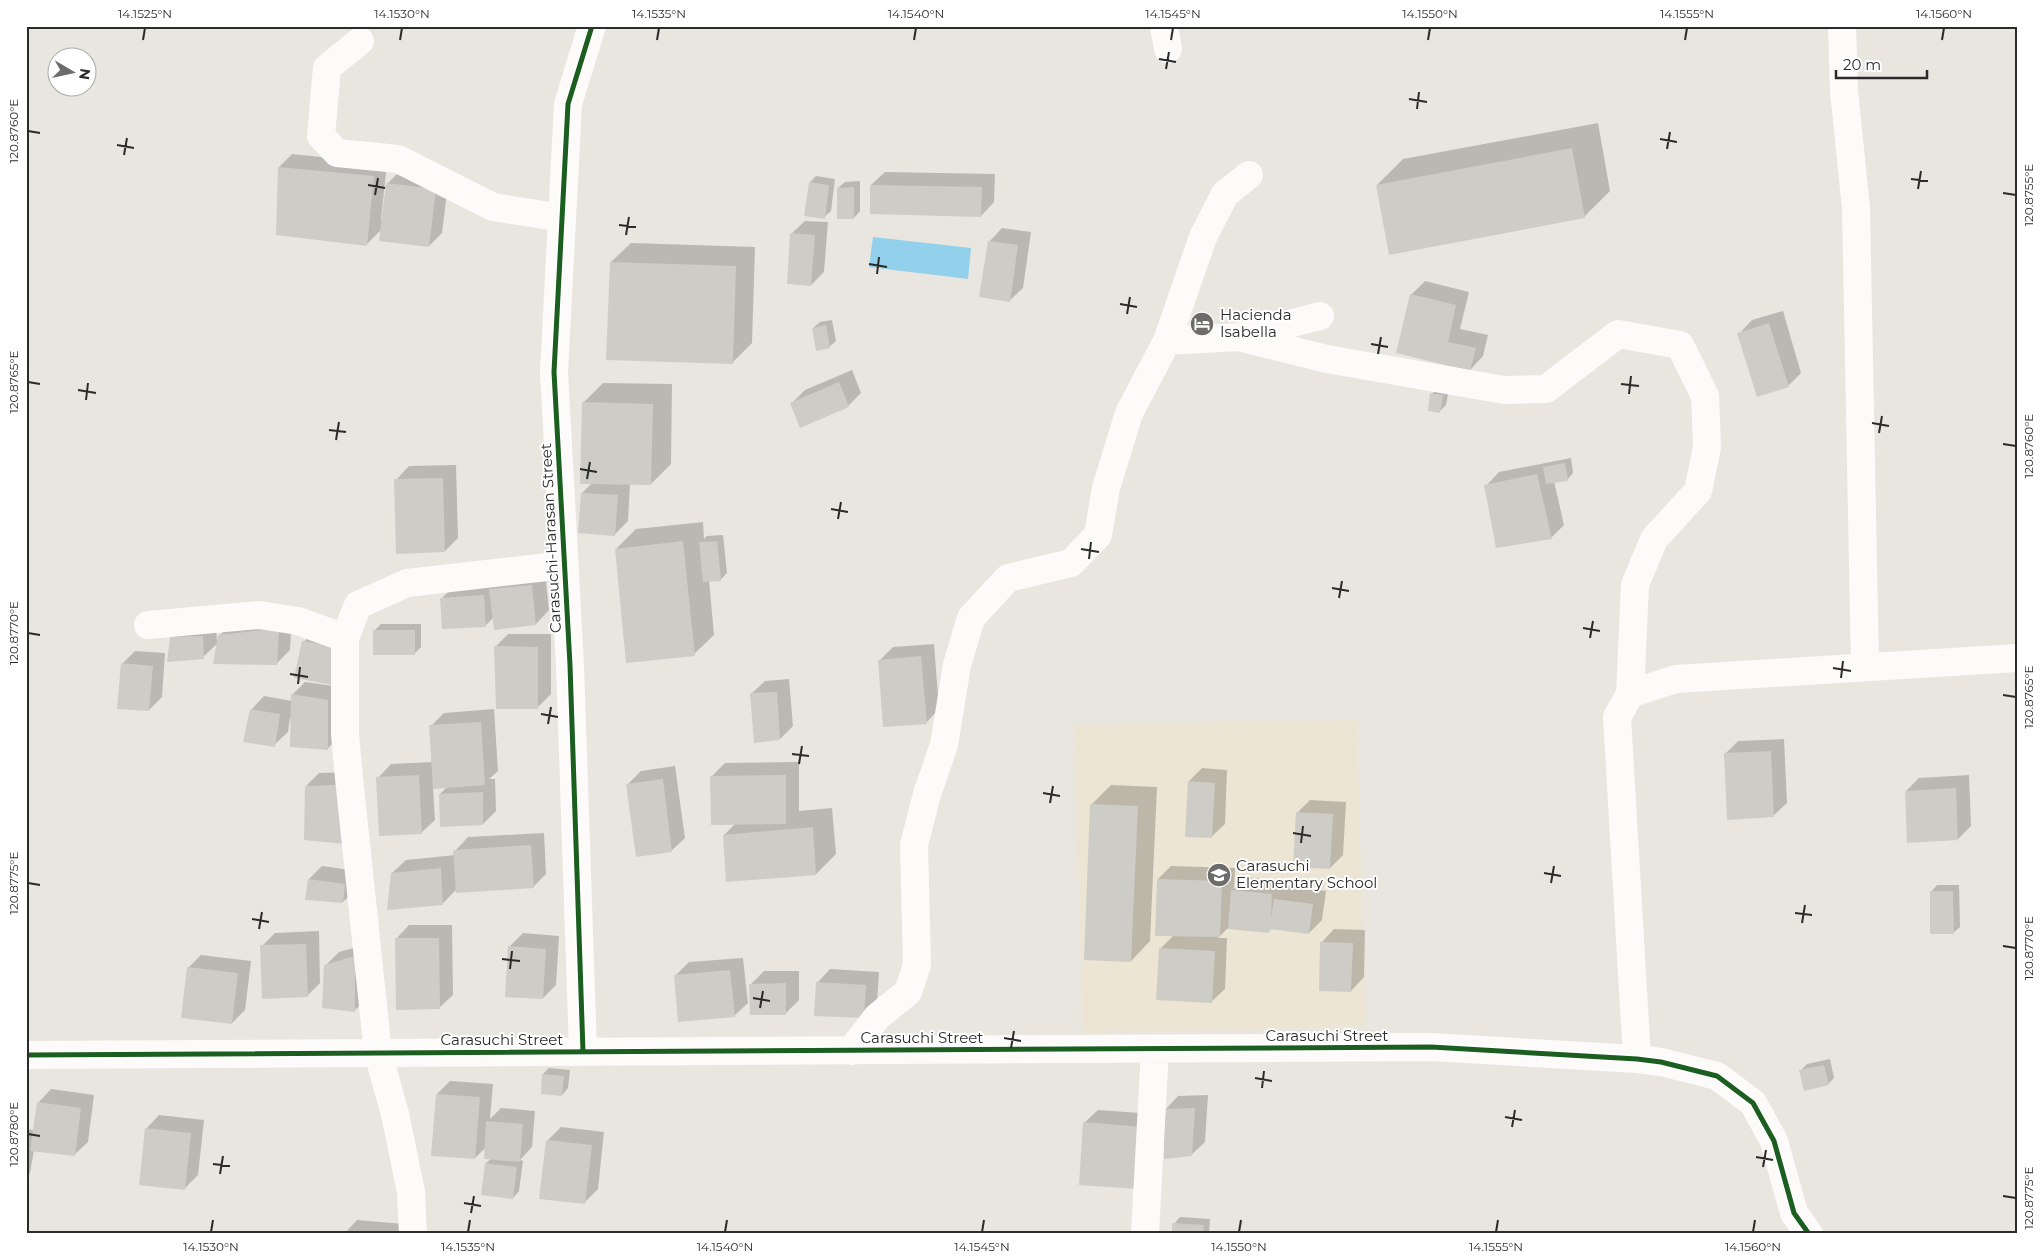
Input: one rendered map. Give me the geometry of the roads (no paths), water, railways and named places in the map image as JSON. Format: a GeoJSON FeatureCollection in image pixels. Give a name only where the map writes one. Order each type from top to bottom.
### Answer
{"type":"FeatureCollection","features":[{"type":"Feature","properties":{"kind":"street","name":"Carasuchi-Harasan Street"},"geometry":{"type":"LineString","coordinates":[[583,1052],[570,666],[554,372],[568,104],[592,26]]}},
{"type":"Feature","properties":{"kind":"street"},"geometry":{"type":"LineString","coordinates":[[1842,26],[1844,91],[1856,208],[1865,667]]}},
{"type":"Feature","properties":{"kind":"street"},"geometry":{"type":"LineString","coordinates":[[360,41],[327,68],[321,136],[337,153],[398,159],[493,207],[562,218]]}},
{"type":"Feature","properties":{"kind":"street"},"geometry":{"type":"LineString","coordinates":[[851,1050],[877,1017],[908,992],[917,965],[914,845],[927,794],[944,745],[956,665],[971,618],[1008,578],[1072,563],[1098,535],[1106,488],[1129,413],[1167,341],[1203,237],[1225,194],[1249,175]]}},
{"type":"Feature","properties":{"kind":"street"},"geometry":{"type":"LineString","coordinates":[[1167,341],[1238,337],[1320,316]]}},
{"type":"Feature","properties":{"kind":"street"},"geometry":{"type":"LineString","coordinates":[[1238,337],[1327,359],[1504,390],[1546,389],[1618,334],[1680,345],[1706,396],[1707,447],[1698,491],[1654,539],[1635,585],[1630,694],[1616,717],[1637,1059]]}},
{"type":"Feature","properties":{"kind":"street"},"geometry":{"type":"LineString","coordinates":[[413,1234],[411,1192],[395,1114],[378,1053],[345,734],[345,638],[358,605],[407,584],[565,565]]}},
{"type":"Feature","properties":{"kind":"street"},"geometry":{"type":"LineString","coordinates":[[148,625],[259,615],[298,621],[345,638]]}},
{"type":"Feature","properties":{"kind":"street"},"geometry":{"type":"LineString","coordinates":[[1630,694],[1676,679],[2017,658]]}},
{"type":"Feature","properties":{"kind":"street","name":"Carasuchi Street"},"geometry":{"type":"LineString","coordinates":[[26,1055],[1431,1048],[1637,1059],[1660,1062],[1718,1076],[1753,1103],[1774,1141],[1794,1214],[1809,1234]]}},
{"type":"Feature","properties":{"kind":"street"},"geometry":{"type":"LineString","coordinates":[[1145,1234],[1155,1049]]}},
{"type":"Feature","properties":{"kind":"water"},"geometry":{"type":"Polygon","coordinates":[[[873,237],[971,248],[968,279],[869,267],[873,237]]]}},
{"type":"Feature","properties":{"kind":"place","name":"Hacienda Isabella"},"geometry":{"type":"Point","coordinates":[1202,324]}},
{"type":"Feature","properties":{"kind":"place","name":"Carasuchi Elementary School"},"geometry":{"type":"Point","coordinates":[1219,875]}}]}
